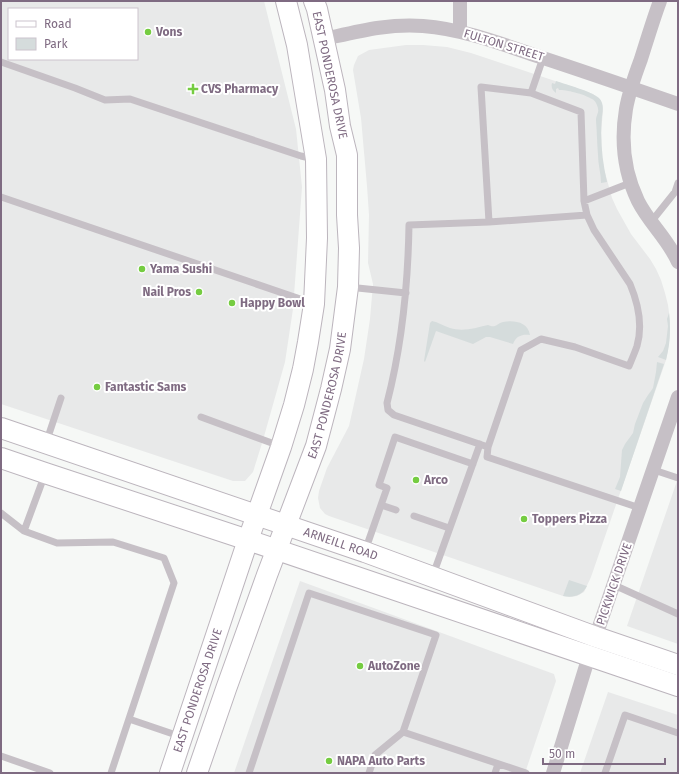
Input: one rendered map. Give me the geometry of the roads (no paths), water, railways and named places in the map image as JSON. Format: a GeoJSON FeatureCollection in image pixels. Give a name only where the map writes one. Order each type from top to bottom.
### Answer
{"type":"FeatureCollection","features":[{"type":"Feature","properties":{"kind":"main road","name":"EAST PONDEROSA DRIVE"},"geometry":{"type":"LineString","coordinates":[[170,773],[294,404],[303,369],[314,304],[318,238],[316,159],[297,44],[286,1]]}},
{"type":"Feature","properties":{"kind":"main road","name":"EAST PONDEROSA DRIVE"},"geometry":{"type":"LineString","coordinates":[[197,773],[276,549],[316,446],[340,349],[348,287],[349,248],[346,155],[335,90],[314,1]]}},
{"type":"Feature","properties":{"kind":"main road"},"geometry":{"type":"LineString","coordinates":[[316,159],[329,167],[335,175],[338,207],[347,215]]}},
{"type":"Feature","properties":{"kind":"main road","name":"ARNEILL ROAD"},"geometry":{"type":"LineString","coordinates":[[1,428],[365,552],[596,637],[678,665]]}},
{"type":"Feature","properties":{"kind":"main road"},"geometry":{"type":"LineString","coordinates":[[1,458],[276,549],[678,686]]}},
{"type":"Feature","properties":{"kind":"street"},"geometry":{"type":"LineString","coordinates":[[460,1],[460,32]]}},
{"type":"Feature","properties":{"kind":"street"},"geometry":{"type":"LineString","coordinates":[[660,1],[631,88],[626,108],[623,129],[625,159],[630,183],[642,209],[672,250],[678,262]]}},
{"type":"Feature","properties":{"kind":"street","name":"FULTON STREET"},"geometry":{"type":"LineString","coordinates":[[324,39],[384,27],[402,25],[423,26],[460,32],[495,42],[678,104]]}},
{"type":"Feature","properties":{"kind":"street","name":"PICKWICK DRIVE"},"geometry":{"type":"LineString","coordinates":[[553,773],[589,656],[678,397]]}},
{"type":"Feature","properties":{"kind":"lane"},"geometry":{"type":"LineString","coordinates":[[531,93],[543,58]]}},
{"type":"Feature","properties":{"kind":"lane"},"geometry":{"type":"LineString","coordinates":[[1,62],[62,83],[105,100],[130,99],[301,156],[316,159]]}},
{"type":"Feature","properties":{"kind":"lane"},"geometry":{"type":"LineString","coordinates":[[489,222],[481,87],[531,93],[581,112],[584,201],[587,216],[597,236],[630,284],[636,301],[639,318],[640,333],[638,345],[630,366],[574,347],[541,339],[522,350],[488,447],[487,456],[640,508]]}},
{"type":"Feature","properties":{"kind":"lane"},"geometry":{"type":"LineString","coordinates":[[584,201],[630,183]]}},
{"type":"Feature","properties":{"kind":"lane"},"geometry":{"type":"LineString","coordinates":[[651,222],[675,192],[678,183]]}},
{"type":"Feature","properties":{"kind":"lane"},"geometry":{"type":"LineString","coordinates":[[1,197],[314,304]]}},
{"type":"Feature","properties":{"kind":"lane"},"geometry":{"type":"LineString","coordinates":[[488,447],[394,415],[388,410],[387,403],[397,355],[406,293],[409,225],[587,216]]}},
{"type":"Feature","properties":{"kind":"lane"},"geometry":{"type":"LineString","coordinates":[[348,287],[406,293]]}},
{"type":"Feature","properties":{"kind":"lane"},"geometry":{"type":"LineString","coordinates":[[46,443],[62,398]]}},
{"type":"Feature","properties":{"kind":"lane"},"geometry":{"type":"LineString","coordinates":[[201,418],[281,446]]}},
{"type":"Feature","properties":{"kind":"lane"},"geometry":{"type":"LineString","coordinates":[[365,552],[387,488],[379,485],[395,437],[472,464]]}},
{"type":"Feature","properties":{"kind":"lane"},"geometry":{"type":"LineString","coordinates":[[433,576],[480,444]]}},
{"type":"Feature","properties":{"kind":"lane"},"geometry":{"type":"LineString","coordinates":[[654,470],[678,478]]}},
{"type":"Feature","properties":{"kind":"lane"},"geometry":{"type":"LineString","coordinates":[[24,531],[45,473]]}},
{"type":"Feature","properties":{"kind":"lane"},"geometry":{"type":"LineString","coordinates":[[381,505],[396,510]]}},
{"type":"Feature","properties":{"kind":"lane"},"geometry":{"type":"LineString","coordinates":[[1,513],[24,531],[57,543],[113,542],[164,558],[174,583],[110,773]]}},
{"type":"Feature","properties":{"kind":"lane"},"geometry":{"type":"LineString","coordinates":[[414,516],[449,528]]}},
{"type":"Feature","properties":{"kind":"lane"},"geometry":{"type":"LineString","coordinates":[[614,585],[678,614]]}},
{"type":"Feature","properties":{"kind":"lane"},"geometry":{"type":"LineString","coordinates":[[249,773],[308,593],[436,635],[403,732],[375,755],[369,773]]}},
{"type":"Feature","properties":{"kind":"lane"},"geometry":{"type":"LineString","coordinates":[[605,773],[625,715],[678,733]]}},
{"type":"Feature","properties":{"kind":"lane"},"geometry":{"type":"LineString","coordinates":[[129,719],[182,737]]}},
{"type":"Feature","properties":{"kind":"lane"},"geometry":{"type":"LineString","coordinates":[[403,732],[526,773]]}},
{"type":"Feature","properties":{"kind":"lane"},"geometry":{"type":"LineString","coordinates":[[1,756],[50,773]]}},
{"type":"Feature","properties":{"kind":"lane"},"geometry":{"type":"LineString","coordinates":[[495,773],[498,764]]}},
{"type":"Feature","properties":{"kind":"place","name":"Vons"},"geometry":{"type":"Point","coordinates":[148,32]}},
{"type":"Feature","properties":{"kind":"place","name":"CVS Pharmacy"},"geometry":{"type":"Point","coordinates":[193,89]}},
{"type":"Feature","properties":{"kind":"place","name":"Yama Sushi"},"geometry":{"type":"Point","coordinates":[142,269]}},
{"type":"Feature","properties":{"kind":"place","name":"Nail Pros"},"geometry":{"type":"Point","coordinates":[199,292]}},
{"type":"Feature","properties":{"kind":"place","name":"Happy Bowl"},"geometry":{"type":"Point","coordinates":[232,303]}},
{"type":"Feature","properties":{"kind":"place","name":"Fantastic Sams"},"geometry":{"type":"Point","coordinates":[97,387]}},
{"type":"Feature","properties":{"kind":"place","name":"Arco"},"geometry":{"type":"Point","coordinates":[416,480]}},
{"type":"Feature","properties":{"kind":"place","name":"Toppers Pizza"},"geometry":{"type":"Point","coordinates":[524,519]}},
{"type":"Feature","properties":{"kind":"place","name":"AutoZone"},"geometry":{"type":"Point","coordinates":[360,666]}},
{"type":"Feature","properties":{"kind":"place","name":"NAPA Auto Parts"},"geometry":{"type":"Point","coordinates":[329,761]}}]}
